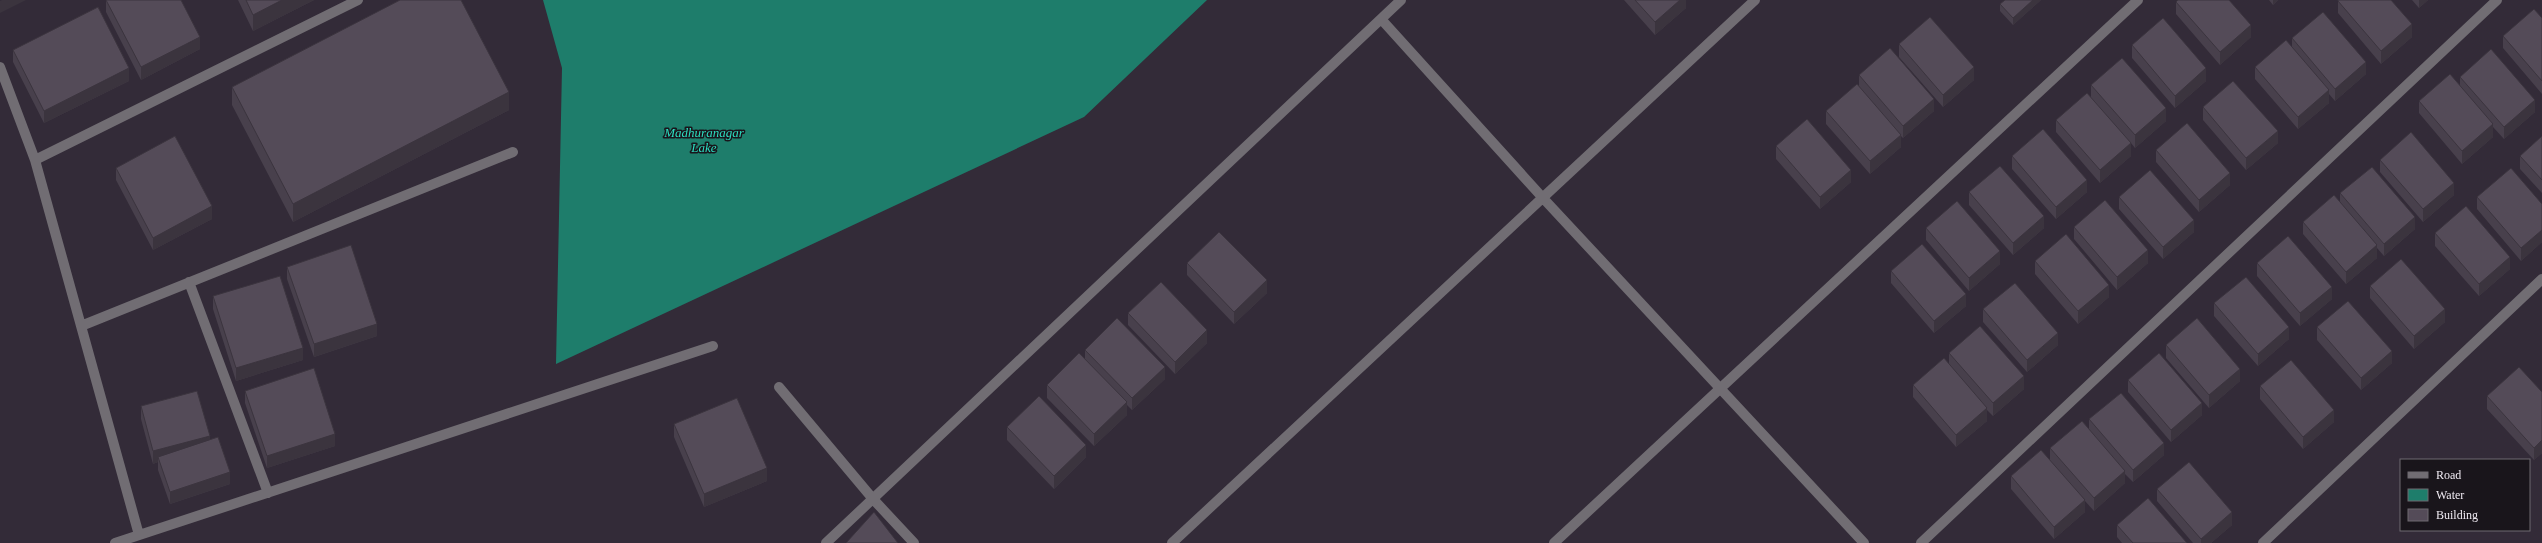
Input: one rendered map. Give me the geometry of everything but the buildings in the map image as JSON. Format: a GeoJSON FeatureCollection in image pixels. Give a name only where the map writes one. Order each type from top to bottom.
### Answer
{"type":"FeatureCollection","features":[{"type":"Feature","properties":{"kind":"street"},"geometry":{"type":"LineString","coordinates":[[35,160],[358,0]]}},
{"type":"Feature","properties":{"kind":"street"},"geometry":{"type":"LineString","coordinates":[[826,543],[1402,0]]}},
{"type":"Feature","properties":{"kind":"street"},"geometry":{"type":"LineString","coordinates":[[1172,543],[1755,0]]}},
{"type":"Feature","properties":{"kind":"street"},"geometry":{"type":"LineString","coordinates":[[1554,543],[1720,387],[2138,0]]}},
{"type":"Feature","properties":{"kind":"street"},"geometry":{"type":"LineString","coordinates":[[1921,543],[2497,0]]}},
{"type":"Feature","properties":{"kind":"street"},"geometry":{"type":"LineString","coordinates":[[1381,19],[1542,197],[1864,543]]}},
{"type":"Feature","properties":{"kind":"street"},"geometry":{"type":"LineString","coordinates":[[0,67],[35,160],[139,535]]}},
{"type":"Feature","properties":{"kind":"street"},"geometry":{"type":"LineString","coordinates":[[81,326],[513,152]]}},
{"type":"Feature","properties":{"kind":"street"},"geometry":{"type":"LineString","coordinates":[[2263,543],[2542,279]]}},
{"type":"Feature","properties":{"kind":"street"},"geometry":{"type":"LineString","coordinates":[[189,282],[268,493]]}},
{"type":"Feature","properties":{"kind":"street"},"geometry":{"type":"LineString","coordinates":[[115,543],[713,346]]}},
{"type":"Feature","properties":{"kind":"street"},"geometry":{"type":"LineString","coordinates":[[779,387],[873,499],[914,543]]}},
{"type":"Feature","properties":{"kind":"water","name":"Madhuranagar Lake"},"geometry":{"type":"Polygon","coordinates":[[[543,0],[1207,0],[1084,117],[556,364],[562,68],[543,0]]]}}]}
